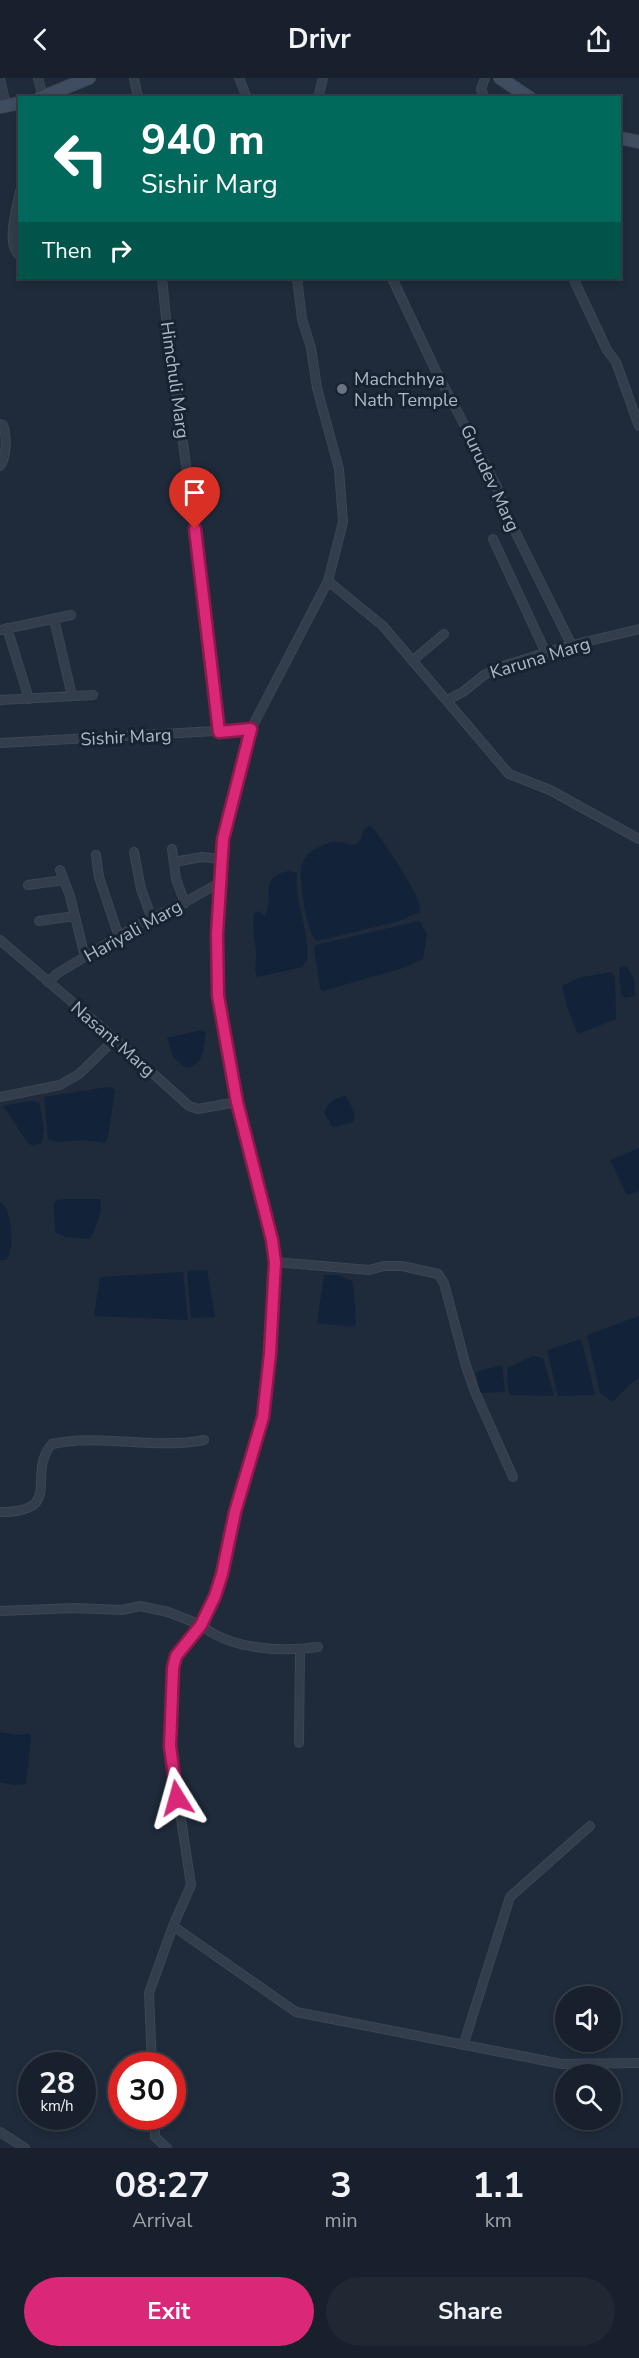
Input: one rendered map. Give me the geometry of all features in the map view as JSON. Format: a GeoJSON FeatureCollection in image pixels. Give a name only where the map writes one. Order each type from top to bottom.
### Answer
{"type":"FeatureCollection","features":[{"type":"Feature","properties":{"kind":"street"},"geometry":{"type":"LineString","coordinates":[[38,78],[42,96]]}},
{"type":"Feature","properties":{"kind":"street"},"geometry":{"type":"LineString","coordinates":[[134,78],[138,96]]}},
{"type":"Feature","properties":{"kind":"street"},"geometry":{"type":"LineString","coordinates":[[238,78],[246,96]]}},
{"type":"Feature","properties":{"kind":"street"},"geometry":{"type":"LineString","coordinates":[[318,96],[323,78]]}},
{"type":"Feature","properties":{"kind":"street"},"geometry":{"type":"LineString","coordinates":[[484,96],[481,89],[485,78]]}},
{"type":"Feature","properties":{"kind":"street"},"geometry":{"type":"LineString","coordinates":[[500,78],[527,96]]}},
{"type":"Feature","properties":{"kind":"street"},"geometry":{"type":"LineString","coordinates":[[0,79],[3,106],[18,104]]}},
{"type":"Feature","properties":{"kind":"street"},"geometry":{"type":"LineString","coordinates":[[44,96],[85,79]]}},
{"type":"Feature","properties":{"kind":"street"},"geometry":{"type":"LineString","coordinates":[[621,138],[639,142]]}},
{"type":"Feature","properties":{"kind":"street"},"geometry":{"type":"LineString","coordinates":[[18,203],[12,245],[18,255]]}},
{"type":"Feature","properties":{"kind":"street","name":"Himchuli Marg"},"geometry":{"type":"LineString","coordinates":[[162,279],[219,732]]}},
{"type":"Feature","properties":{"kind":"street"},"geometry":{"type":"LineString","coordinates":[[151,2052],[149,1993],[173,1926],[191,1885],[170,1746],[173,1668],[176,1656],[201,1625],[222,1574],[235,1512],[263,1417],[270,1354],[275,1262],[272,1240],[237,1102],[218,996],[219,883],[223,839],[251,729],[328,581],[343,522],[339,469],[317,388],[311,348],[302,318],[297,279]]}},
{"type":"Feature","properties":{"kind":"street","name":"Gurudev Marg"},"geometry":{"type":"LineString","coordinates":[[392,279],[435,369],[497,487],[506,513],[572,646]]}},
{"type":"Feature","properties":{"kind":"street"},"geometry":{"type":"LineString","coordinates":[[573,279],[607,350],[616,362],[639,426]]}},
{"type":"Feature","properties":{"kind":"street"},"geometry":{"type":"LineString","coordinates":[[0,424],[3,425],[5,433],[4,460],[0,466]]}},
{"type":"Feature","properties":{"kind":"street"},"geometry":{"type":"LineString","coordinates":[[493,539],[546,653]]}},
{"type":"Feature","properties":{"kind":"street"},"geometry":{"type":"LineString","coordinates":[[328,581],[383,626],[509,774],[550,790],[639,839]]}},
{"type":"Feature","properties":{"kind":"street"},"geometry":{"type":"LineString","coordinates":[[29,699],[3,629],[70,615]]}},
{"type":"Feature","properties":{"kind":"street"},"geometry":{"type":"LineString","coordinates":[[54,619],[72,696]]}},
{"type":"Feature","properties":{"kind":"street","name":"Karuna Marg"},"geometry":{"type":"LineString","coordinates":[[447,700],[463,692],[483,675],[503,666],[639,628]]}},
{"type":"Feature","properties":{"kind":"street"},"geometry":{"type":"LineString","coordinates":[[412,661],[444,634]]}},
{"type":"Feature","properties":{"kind":"street"},"geometry":{"type":"LineString","coordinates":[[0,700],[93,695]]}},
{"type":"Feature","properties":{"kind":"street","name":"Sishir Marg"},"geometry":{"type":"LineString","coordinates":[[0,743],[251,729]]}},
{"type":"Feature","properties":{"kind":"street"},"geometry":{"type":"LineString","coordinates":[[172,849],[176,879],[184,903]]}},
{"type":"Feature","properties":{"kind":"street"},"geometry":{"type":"LineString","coordinates":[[134,852],[141,889],[152,919]]}},
{"type":"Feature","properties":{"kind":"street"},"geometry":{"type":"LineString","coordinates":[[96,855],[99,877],[119,937]]}},
{"type":"Feature","properties":{"kind":"street"},"geometry":{"type":"LineString","coordinates":[[174,862],[202,857],[222,859]]}},
{"type":"Feature","properties":{"kind":"street"},"geometry":{"type":"LineString","coordinates":[[60,870],[86,957]]}},
{"type":"Feature","properties":{"kind":"street"},"geometry":{"type":"LineString","coordinates":[[28,885],[64,880]]}},
{"type":"Feature","properties":{"kind":"street","name":"Hariyali Marg"},"geometry":{"type":"LineString","coordinates":[[48,982],[119,937],[219,883]]}},
{"type":"Feature","properties":{"kind":"street"},"geometry":{"type":"LineString","coordinates":[[39,921],[75,916]]}},
{"type":"Feature","properties":{"kind":"street","name":"Nasant Marg"},"geometry":{"type":"LineString","coordinates":[[0,940],[189,1106],[198,1109],[237,1102]]}},
{"type":"Feature","properties":{"kind":"street"},"geometry":{"type":"LineString","coordinates":[[0,1097],[60,1085],[79,1074],[115,1039]]}},
{"type":"Feature","properties":{"kind":"street"},"geometry":{"type":"LineString","coordinates":[[275,1262],[369,1270],[384,1266],[402,1266],[438,1274],[444,1283],[475,1392],[513,1477]]}},
{"type":"Feature","properties":{"kind":"street"},"geometry":{"type":"LineString","coordinates":[[0,1512],[20,1512],[33,1506],[38,1500],[43,1479],[41,1468],[44,1454],[52,1444],[81,1441],[168,1444],[204,1440]]}},
{"type":"Feature","properties":{"kind":"street"},"geometry":{"type":"LineString","coordinates":[[0,1611],[75,1608],[122,1610],[141,1606],[168,1612],[201,1625],[217,1637],[260,1647],[300,1649],[318,1647]]}},
{"type":"Feature","properties":{"kind":"street"},"geometry":{"type":"LineString","coordinates":[[299,1743],[300,1649]]}},
{"type":"Feature","properties":{"kind":"street"},"geometry":{"type":"LineString","coordinates":[[464,2043],[510,1897],[590,1826]]}},
{"type":"Feature","properties":{"kind":"street"},"geometry":{"type":"LineString","coordinates":[[173,1926],[296,2012],[464,2043],[562,2064],[639,2063]]}},
{"type":"Feature","properties":{"kind":"street"},"geometry":{"type":"LineString","coordinates":[[155,2130],[155,2137],[167,2148]]}},
{"type":"Feature","properties":{"kind":"street"},"geometry":{"type":"LineString","coordinates":[[0,2132],[25,2148]]}},
{"type":"Feature","properties":{"kind":"water"},"geometry":{"type":"Polygon","coordinates":[[[370,826],[381,838],[405,875],[417,897],[420,912],[396,922],[316,941],[310,928],[302,894],[301,868],[303,862],[312,851],[327,843],[355,844],[359,842],[364,829],[370,826]]]}},
{"type":"Feature","properties":{"kind":"water"},"geometry":{"type":"Polygon","coordinates":[[[288,871],[297,873],[307,960],[302,967],[257,977],[254,914],[258,911],[265,916],[270,883],[279,874],[288,871]]]}},
{"type":"Feature","properties":{"kind":"water"},"geometry":{"type":"Polygon","coordinates":[[[419,921],[427,934],[423,959],[403,968],[323,991],[320,988],[314,948],[316,945],[419,921]]]}},
{"type":"Feature","properties":{"kind":"water"},"geometry":{"type":"Polygon","coordinates":[[[624,966],[634,979],[635,996],[625,998],[621,995],[619,968],[624,966]]]}},
{"type":"Feature","properties":{"kind":"water"},"geometry":{"type":"Polygon","coordinates":[[[611,972],[615,978],[616,1019],[578,1034],[567,1007],[562,986],[578,978],[611,972]]]}},
{"type":"Feature","properties":{"kind":"water"},"geometry":{"type":"Polygon","coordinates":[[[202,1030],[206,1032],[200,1059],[186,1068],[173,1057],[167,1038],[202,1030]]]}},
{"type":"Feature","properties":{"kind":"water"},"geometry":{"type":"Polygon","coordinates":[[[108,1087],[115,1091],[108,1137],[105,1143],[81,1140],[58,1142],[48,1139],[44,1097],[108,1087]]]}},
{"type":"Feature","properties":{"kind":"water"},"geometry":{"type":"Polygon","coordinates":[[[346,1096],[355,1114],[353,1122],[333,1127],[324,1113],[332,1101],[346,1096]]]}},
{"type":"Feature","properties":{"kind":"water"},"geometry":{"type":"Polygon","coordinates":[[[29,1101],[39,1102],[44,1129],[42,1143],[33,1146],[28,1143],[3,1106],[29,1101]]]}},
{"type":"Feature","properties":{"kind":"water"},"geometry":{"type":"Polygon","coordinates":[[[639,1148],[639,1191],[627,1195],[610,1160],[639,1148]]]}},
{"type":"Feature","properties":{"kind":"water"},"geometry":{"type":"Polygon","coordinates":[[[100,1199],[100,1214],[90,1239],[66,1237],[55,1232],[54,1204],[57,1200],[100,1199]]]}},
{"type":"Feature","properties":{"kind":"water"},"geometry":{"type":"Polygon","coordinates":[[[0,1202],[8,1213],[11,1230],[11,1248],[6,1260],[0,1260],[0,1202]]]}},
{"type":"Feature","properties":{"kind":"water"},"geometry":{"type":"Polygon","coordinates":[[[207,1270],[215,1317],[191,1318],[187,1271],[207,1270]]]}},
{"type":"Feature","properties":{"kind":"water"},"geometry":{"type":"Polygon","coordinates":[[[183,1272],[188,1320],[94,1316],[100,1277],[183,1272]]]}},
{"type":"Feature","properties":{"kind":"water"},"geometry":{"type":"Polygon","coordinates":[[[324,1275],[338,1275],[353,1281],[356,1321],[354,1327],[317,1323],[324,1275]]]}},
{"type":"Feature","properties":{"kind":"water"},"geometry":{"type":"Polygon","coordinates":[[[639,1316],[639,1378],[613,1402],[600,1393],[587,1335],[639,1316]]]}},
{"type":"Feature","properties":{"kind":"water"},"geometry":{"type":"Polygon","coordinates":[[[581,1339],[595,1395],[558,1396],[547,1350],[581,1339]]]}},
{"type":"Feature","properties":{"kind":"water"},"geometry":{"type":"Polygon","coordinates":[[[533,1356],[543,1358],[554,1396],[509,1395],[507,1368],[533,1356]]]}},
{"type":"Feature","properties":{"kind":"water"},"geometry":{"type":"Polygon","coordinates":[[[502,1365],[505,1392],[479,1393],[476,1372],[502,1365]]]}},
{"type":"Feature","properties":{"kind":"water"},"geometry":{"type":"Polygon","coordinates":[[[0,1732],[16,1735],[29,1734],[31,1737],[26,1784],[13,1785],[0,1782],[0,1732]]]}},
{"type":"Feature","properties":{"kind":"place","name":"Machchhya Nath Temple"},"geometry":{"type":"Point","coordinates":[342,389]}},
{"type":"Feature","properties":{"kind":"route"},"geometry":{"type":"LineString","coordinates":[[177,1798],[170,1746],[173,1668],[176,1656],[201,1625],[215,1596],[235,1512],[263,1417],[270,1354],[275,1262],[272,1240],[237,1102],[218,996],[217,934],[223,839],[251,729],[219,732],[195,529]]}}]}
